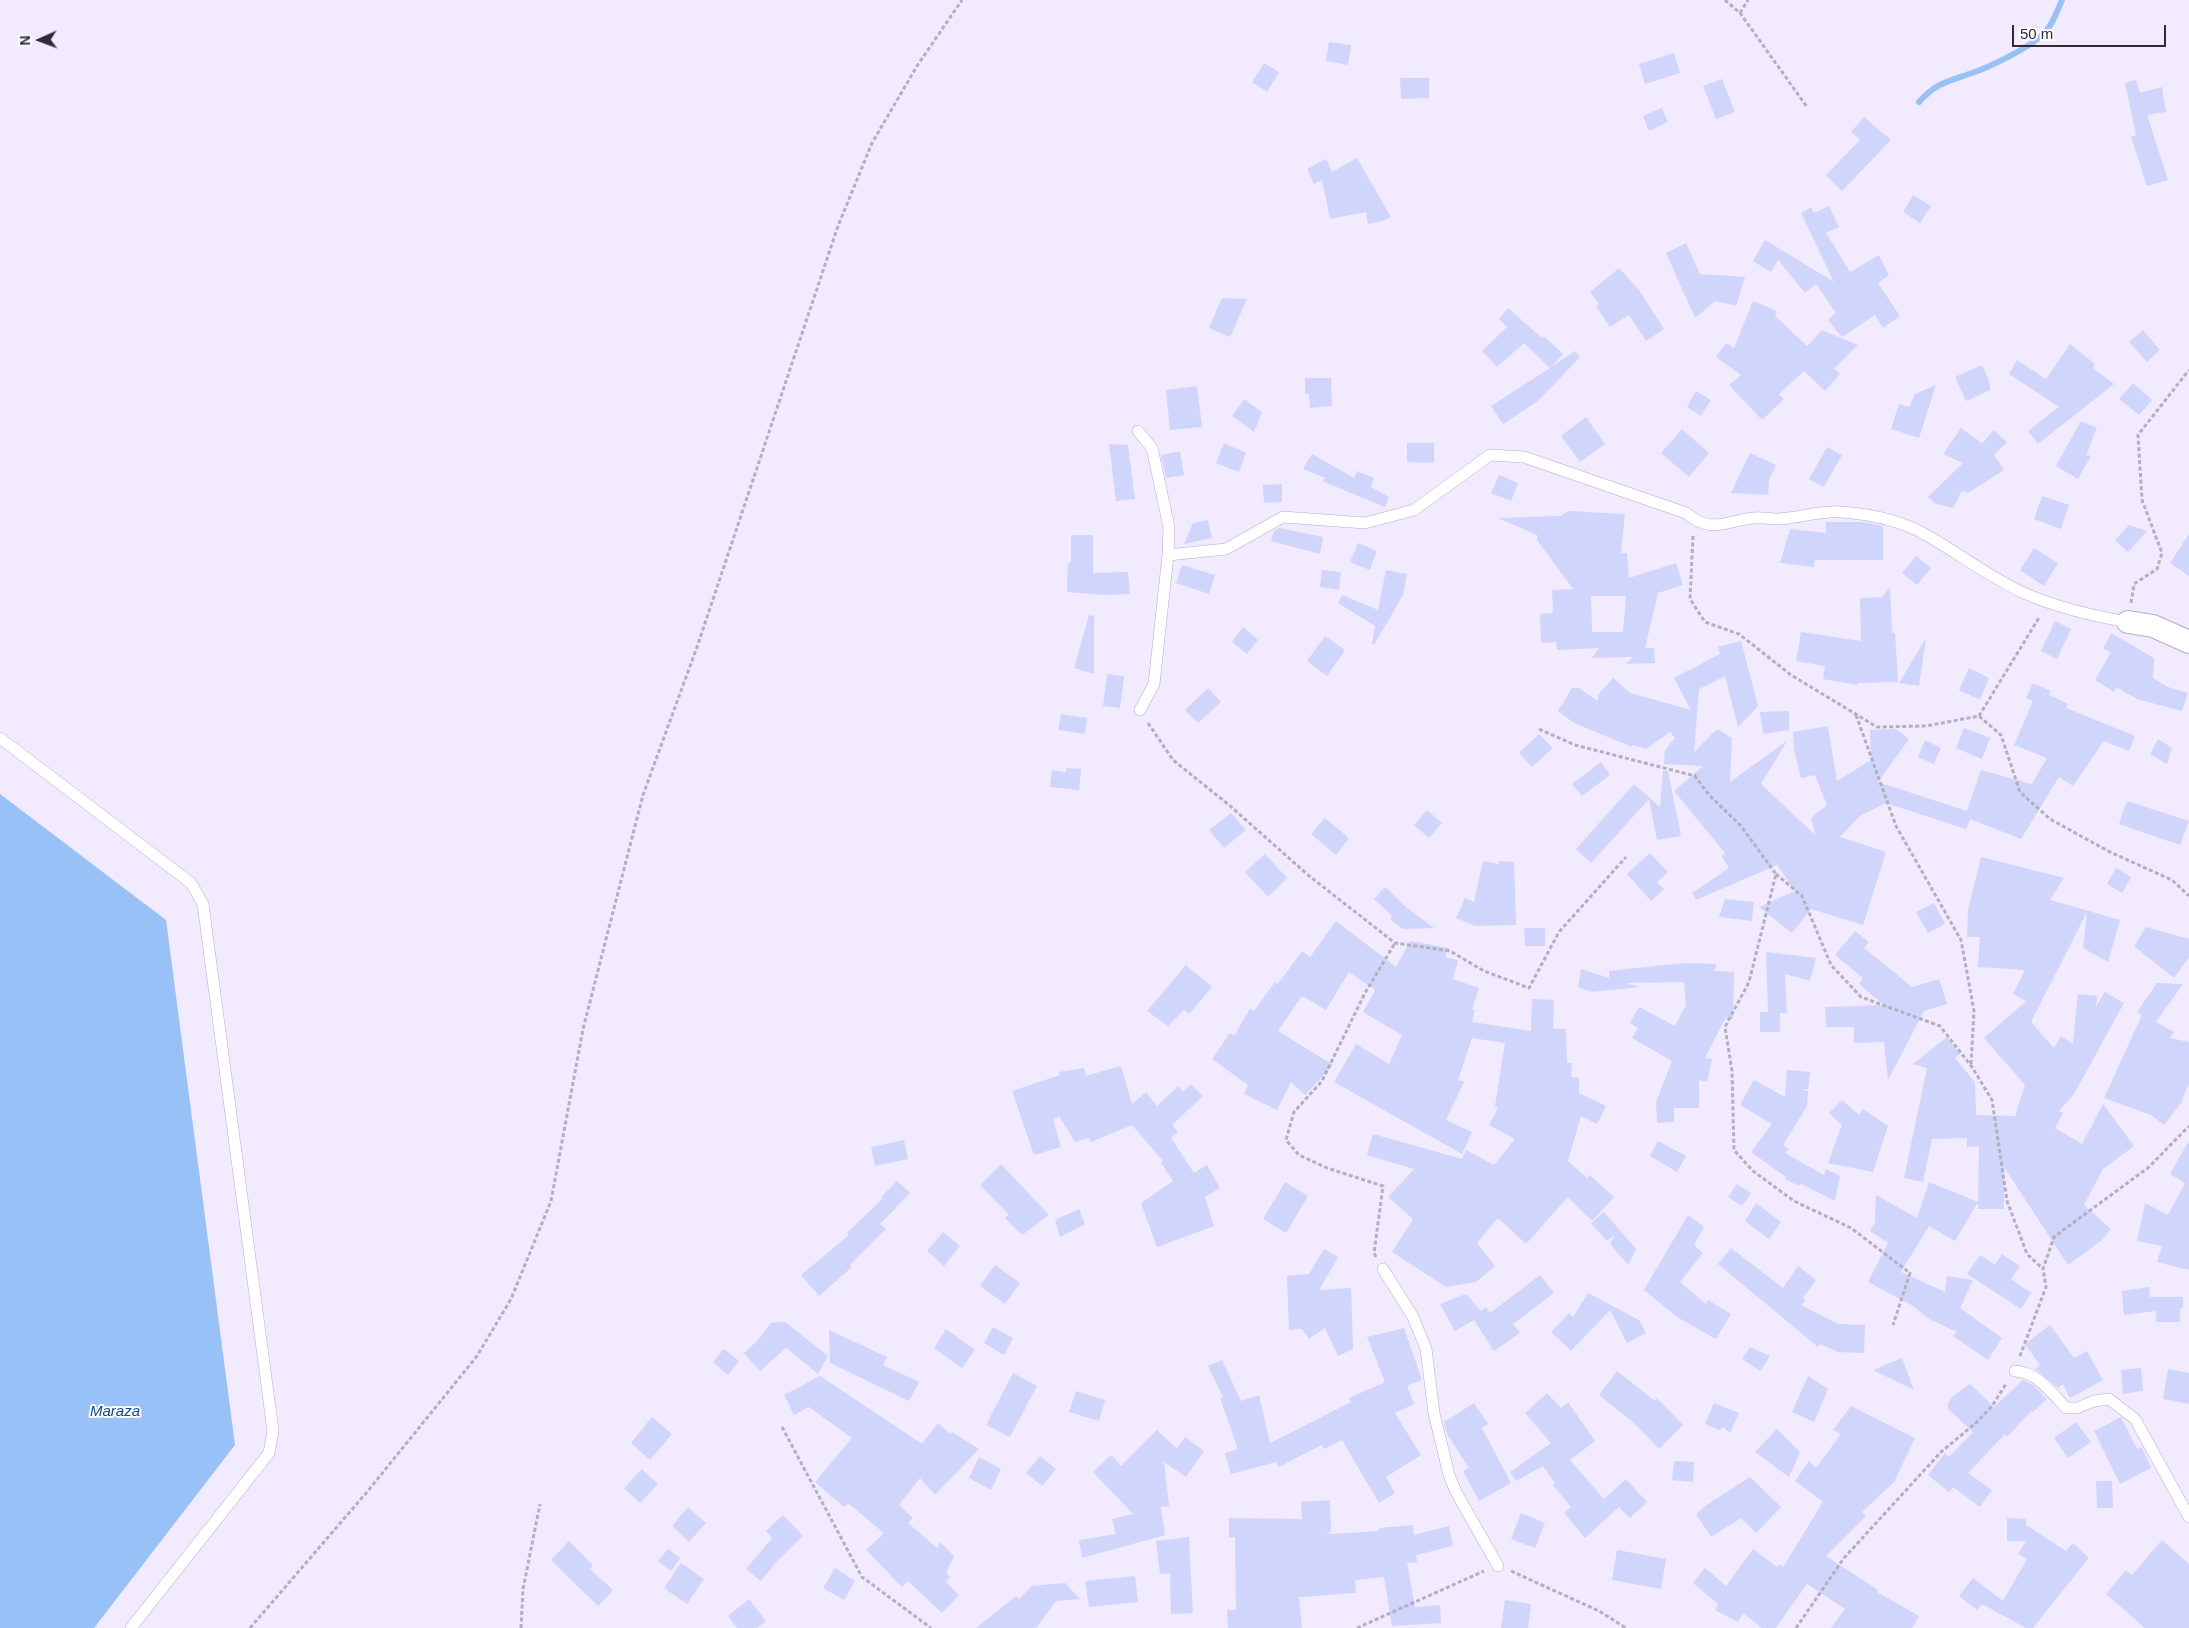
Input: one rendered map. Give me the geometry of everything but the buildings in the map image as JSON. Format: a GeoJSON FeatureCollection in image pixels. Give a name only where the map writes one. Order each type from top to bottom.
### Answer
{"type":"FeatureCollection","features":[{"type":"Feature","properties":{"kind":"street"},"geometry":{"type":"LineString","coordinates":[[2128,622],[2153,626],[2189,642]]}},
{"type":"Feature","properties":{"kind":"lane"},"geometry":{"type":"LineString","coordinates":[[1138,431],[1152,448],[1169,527],[1168,555],[1154,684],[1140,710]]}},
{"type":"Feature","properties":{"kind":"lane"},"geometry":{"type":"LineString","coordinates":[[1168,555],[1226,549],[1283,517],[1364,523],[1414,510],[1490,455],[1524,457],[1686,514],[1704,524],[1726,525],[1754,518],[1778,519],[1817,512],[1839,511],[1866,515],[1900,524],[1927,535],[1967,563],[2026,594],[2082,614],[2128,622]]}},
{"type":"Feature","properties":{"kind":"lane"},"geometry":{"type":"LineString","coordinates":[[0,738],[191,883],[203,904],[273,1431],[269,1452],[131,1628]]}},
{"type":"Feature","properties":{"kind":"lane"},"geometry":{"type":"LineString","coordinates":[[1383,1269],[1413,1317],[1426,1349],[1434,1413],[1449,1475],[1456,1492],[1498,1566]]}},
{"type":"Feature","properties":{"kind":"lane"},"geometry":{"type":"LineString","coordinates":[[2015,1371],[2026,1372],[2042,1383],[2066,1408],[2077,1408],[2094,1401],[2108,1399],[2121,1406],[2135,1419],[2189,1517]]}},
{"type":"Feature","properties":{"kind":"path"},"geometry":{"type":"LineString","coordinates":[[250,1628],[367,1492],[476,1356],[511,1299],[551,1202],[582,1029],[643,795],[697,648],[838,226],[872,143],[917,66],[962,0]]}},
{"type":"Feature","properties":{"kind":"path"},"geometry":{"type":"LineString","coordinates":[[1725,0],[1740,13],[1807,107]]}},
{"type":"Feature","properties":{"kind":"path"},"geometry":{"type":"LineString","coordinates":[[1740,13],[1748,0]]}},
{"type":"Feature","properties":{"kind":"path"},"geometry":{"type":"LineString","coordinates":[[2128,622],[2134,584],[2157,569],[2162,553],[2142,500],[2138,435],[2189,370]]}},
{"type":"Feature","properties":{"kind":"path"},"geometry":{"type":"LineString","coordinates":[[1694,520],[1690,599],[1705,622],[1739,634],[1790,675],[1877,727],[1926,726],[1979,716],[2049,602]]}},
{"type":"Feature","properties":{"kind":"path"},"geometry":{"type":"LineString","coordinates":[[1140,710],[1173,760],[1229,804],[1308,875],[1395,943],[1450,951],[1484,971],[1529,988],[1559,932],[1626,857]]}},
{"type":"Feature","properties":{"kind":"path"},"geometry":{"type":"LineString","coordinates":[[1855,713],[1896,826],[1961,940],[1974,1011],[1971,1066]]}},
{"type":"Feature","properties":{"kind":"path"},"geometry":{"type":"LineString","coordinates":[[1979,716],[2001,735],[2020,792],[2050,818],[2110,852],[2172,880],[2189,896]]}},
{"type":"Feature","properties":{"kind":"path"},"geometry":{"type":"LineString","coordinates":[[1539,729],[1575,745],[1695,776],[1709,795],[1741,826],[1776,874],[1802,896],[1831,965],[1862,996],[1940,1026],[1971,1066],[1992,1100],[2007,1201],[2027,1254],[2043,1268]]}},
{"type":"Feature","properties":{"kind":"path"},"geometry":{"type":"LineString","coordinates":[[1776,874],[1749,982],[1725,1027],[1732,1071],[1734,1150],[1753,1172],[1794,1201],[1851,1228],[1910,1273],[1893,1325]]}},
{"type":"Feature","properties":{"kind":"path"},"geometry":{"type":"LineString","coordinates":[[1383,1269],[1374,1253],[1382,1186],[1327,1168],[1299,1155],[1286,1140],[1294,1112],[1322,1081],[1365,993],[1395,943]]}},
{"type":"Feature","properties":{"kind":"path"},"geometry":{"type":"LineString","coordinates":[[1796,1628],[1844,1558],[1941,1452],[1977,1422],[1992,1406],[2015,1371],[2046,1288],[2043,1268],[2054,1236],[2149,1167],[2189,1126]]}},
{"type":"Feature","properties":{"kind":"path"},"geometry":{"type":"LineString","coordinates":[[782,1427],[862,1578],[931,1628]]}},
{"type":"Feature","properties":{"kind":"path"},"geometry":{"type":"LineString","coordinates":[[521,1628],[523,1589],[540,1504]]}},
{"type":"Feature","properties":{"kind":"path"},"geometry":{"type":"LineString","coordinates":[[1356,1628],[1498,1566],[1599,1611],[1626,1628]]}},
{"type":"Feature","properties":{"kind":"water","name":"Maraza"},"geometry":{"type":"Polygon","coordinates":[[[0,794],[166,920],[235,1445],[94,1628],[0,1628],[0,794]]]}},
{"type":"Feature","properties":{"kind":"waterway"},"geometry":{"type":"LineString","coordinates":[[1919,102],[1930,91],[1941,84],[1987,67],[2032,43],[2049,28],[2062,0]]}}]}
